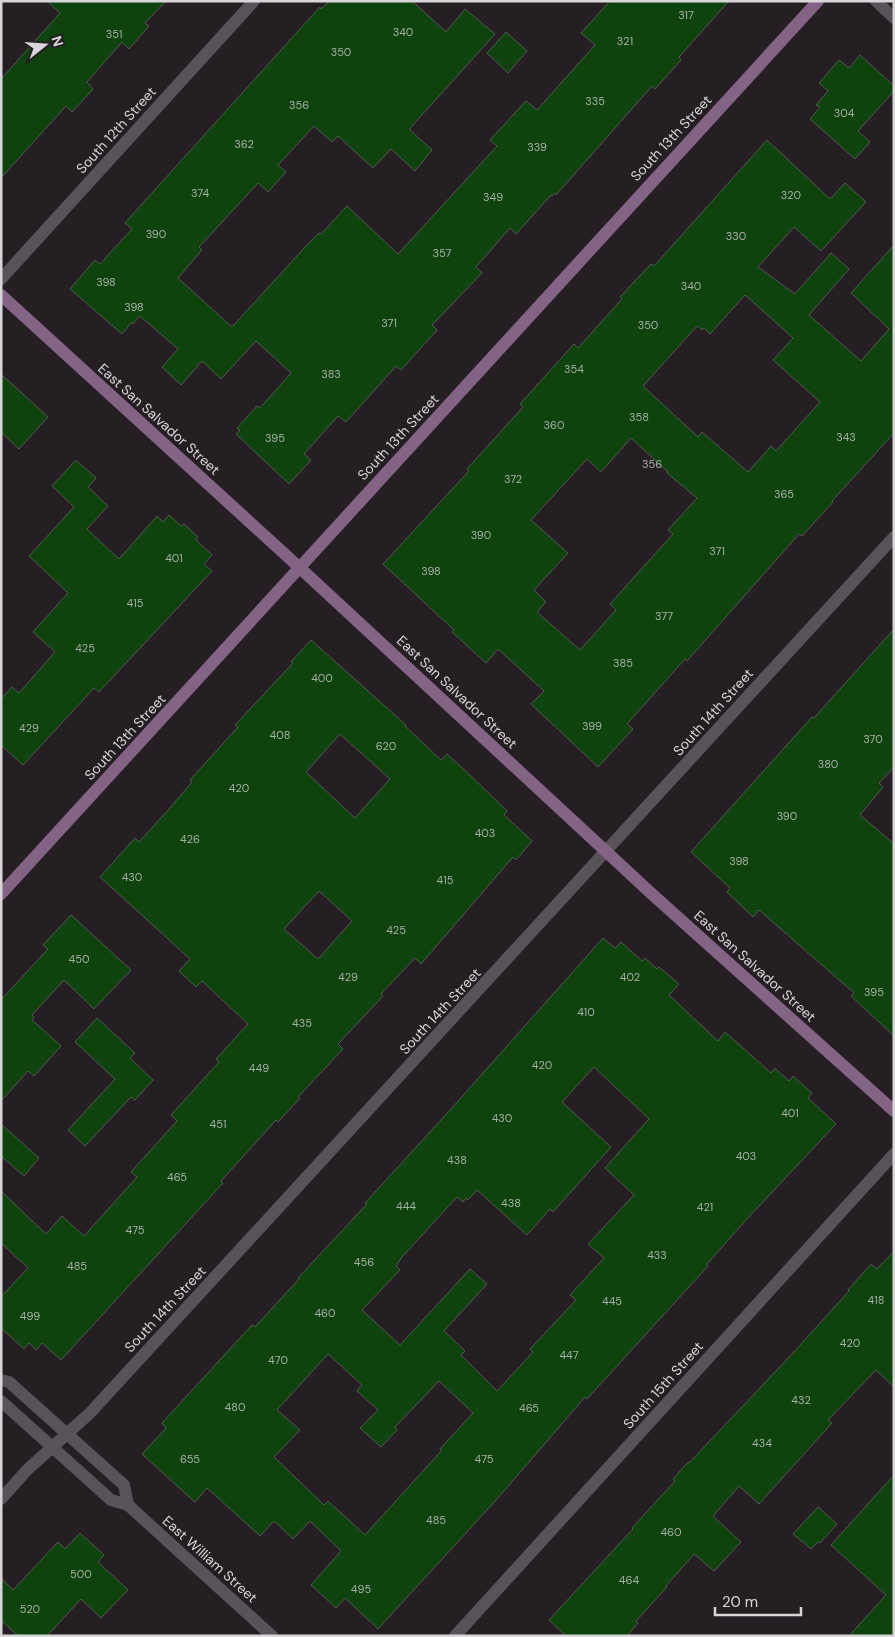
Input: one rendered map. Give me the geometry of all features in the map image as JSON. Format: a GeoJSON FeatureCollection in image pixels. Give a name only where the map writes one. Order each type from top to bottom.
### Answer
{"type":"FeatureCollection","features":[{"type":"Feature","properties":{"kind":"street","name":"South 12th Street"},"geometry":{"type":"LineString","coordinates":[[1,279],[254,1]]}},
{"type":"Feature","properties":{"kind":"street","name":"South 13th Street"},"geometry":{"type":"LineString","coordinates":[[1,894],[818,1]]}},
{"type":"Feature","properties":{"kind":"street"},"geometry":{"type":"LineString","coordinates":[[876,1],[894,18]]}},
{"type":"Feature","properties":{"kind":"street","name":"East San Salvador Street"},"geometry":{"type":"LineString","coordinates":[[1,295],[300,568],[607,851],[653,896],[894,1111]]}},
{"type":"Feature","properties":{"kind":"street","name":"South 14th Street"},"geometry":{"type":"LineString","coordinates":[[1,1499],[27,1470],[96,1406],[894,537]]}},
{"type":"Feature","properties":{"kind":"street","name":"South 15th Street"},"geometry":{"type":"LineString","coordinates":[[455,1636],[894,1154]]}},
{"type":"Feature","properties":{"kind":"street","name":"East William Street"},"geometry":{"type":"LineString","coordinates":[[1,1380],[9,1382],[124,1485],[128,1505]]}},
{"type":"Feature","properties":{"kind":"street","name":"East William Street"},"geometry":{"type":"LineString","coordinates":[[1,1401],[111,1500],[128,1505],[272,1636]]}},
{"type":"Feature","properties":{"kind":"building"},"geometry":{"type":"Polygon","coordinates":[[[47,1],[166,1],[145,23],[149,26],[129,49],[122,42],[87,82],[93,89],[72,112],[66,106],[1,178],[1,79],[60,13],[47,1]]]}},
{"type":"Feature","properties":{"kind":"building"},"geometry":{"type":"Polygon","coordinates":[[[329,1],[412,1],[446,32],[465,9],[495,34],[411,127],[410,130],[432,150],[415,171],[391,149],[373,168],[338,136],[332,142],[314,126],[278,165],[286,172],[268,192],[258,183],[199,247],[202,250],[178,278],[232,327],[306,246],[319,233],[321,234],[347,206],[398,254],[497,146],[490,140],[526,101],[537,110],[595,45],[581,33],[610,1],[729,1],[679,57],[681,60],[655,89],[652,86],[556,195],[555,193],[551,195],[516,234],[510,228],[476,267],[482,273],[432,325],[437,330],[401,370],[396,366],[346,422],[338,416],[304,454],[311,460],[289,484],[236,434],[240,430],[237,428],[257,406],[260,408],[291,373],[256,341],[221,379],[202,361],[181,385],[162,367],[178,349],[140,316],[122,334],[70,289],[95,260],[100,264],[132,229],[125,223],[320,7],[321,9],[329,1]]]}},
{"type":"Feature","properties":{"kind":"building"},"geometry":{"type":"Polygon","coordinates":[[[506,32],[527,51],[508,73],[487,53],[506,32]]]}},
{"type":"Feature","properties":{"kind":"building"},"geometry":{"type":"Polygon","coordinates":[[[860,55],[894,86],[894,91],[858,131],[870,142],[855,159],[810,119],[820,107],[816,105],[828,91],[819,83],[839,60],[849,68],[860,55]]]}},
{"type":"Feature","properties":{"kind":"building"},"geometry":{"type":"Polygon","coordinates":[[[767,140],[830,199],[845,183],[866,202],[821,251],[794,227],[758,267],[795,294],[831,253],[849,269],[809,315],[861,361],[889,329],[851,293],[894,245],[894,433],[802,536],[799,534],[687,661],[685,659],[627,724],[633,729],[598,767],[531,704],[544,691],[498,649],[486,663],[452,632],[454,630],[383,564],[469,471],[467,469],[523,407],[520,404],[574,344],[578,348],[622,299],[620,297],[651,264],[654,266],[767,140]],[[745,295],[710,334],[704,328],[702,330],[697,326],[643,386],[698,437],[702,432],[748,472],[771,446],[776,451],[820,402],[773,360],[793,338],[745,295]],[[631,438],[601,472],[587,459],[531,520],[568,553],[534,590],[546,602],[537,612],[580,650],[616,610],[610,604],[673,534],[668,530],[697,498],[667,473],[631,438]]]}},
{"type":"Feature","properties":{"kind":"building"},"geometry":{"type":"Polygon","coordinates":[[[1,374],[48,417],[19,449],[1,432],[1,374]]]}},
{"type":"Feature","properties":{"kind":"building"},"geometry":{"type":"Polygon","coordinates":[[[76,460],[96,478],[88,487],[108,506],[87,529],[119,559],[157,516],[163,522],[169,515],[181,526],[184,524],[198,537],[196,540],[212,555],[204,564],[212,571],[99,692],[94,688],[23,765],[1,745],[1,699],[12,687],[19,693],[55,652],[33,632],[68,593],[29,556],[74,507],[52,486],[76,460]]]}},
{"type":"Feature","properties":{"kind":"building"},"geometry":{"type":"Polygon","coordinates":[[[894,629],[894,767],[879,783],[883,787],[860,815],[894,844],[894,1036],[851,996],[854,993],[759,910],[753,917],[727,892],[730,888],[691,852],[894,629]]]}},
{"type":"Feature","properties":{"kind":"building"},"geometry":{"type":"Polygon","coordinates":[[[311,640],[406,725],[441,760],[447,754],[507,811],[504,815],[532,841],[516,860],[513,857],[421,964],[415,958],[381,994],[383,996],[338,1044],[343,1049],[298,1097],[300,1098],[278,1122],[276,1120],[221,1181],[223,1183],[61,1360],[42,1343],[36,1350],[29,1343],[24,1349],[1,1328],[1,1297],[28,1268],[1,1243],[1,1191],[46,1234],[62,1216],[84,1236],[137,1177],[131,1172],[177,1121],[171,1115],[219,1062],[216,1059],[248,1024],[202,981],[196,987],[179,971],[190,959],[100,877],[135,838],[139,842],[170,808],[192,782],[190,780],[238,727],[235,725],[293,663],[291,662],[311,640]],[[340,734],[306,772],[355,818],[390,779],[340,734]],[[319,891],[284,929],[318,959],[352,921],[319,891]]]}},
{"type":"Feature","properties":{"kind":"building"},"geometry":{"type":"Polygon","coordinates":[[[71,915],[131,970],[94,1009],[64,980],[32,1015],[34,1017],[32,1020],[61,1046],[34,1076],[28,1071],[1,1101],[1,1000],[48,949],[43,945],[71,915]]]}},
{"type":"Feature","properties":{"kind":"building"},"geometry":{"type":"Polygon","coordinates":[[[603,938],[615,948],[621,942],[642,961],[645,958],[657,969],[659,967],[679,984],[669,995],[718,1041],[725,1032],[771,1073],[775,1068],[789,1081],[793,1076],[812,1093],[808,1098],[836,1124],[746,1220],[707,1264],[708,1266],[587,1399],[585,1397],[498,1498],[378,1629],[345,1598],[336,1608],[311,1585],[341,1551],[310,1521],[293,1539],[274,1521],[260,1536],[207,1488],[195,1502],[142,1454],[166,1428],[162,1423],[252,1325],[255,1327],[603,938]],[[594,1067],[562,1102],[611,1147],[553,1212],[550,1209],[527,1235],[477,1190],[468,1200],[466,1198],[463,1202],[457,1197],[402,1257],[396,1266],[400,1270],[362,1310],[400,1345],[470,1269],[487,1284],[444,1331],[465,1351],[461,1355],[497,1391],[533,1352],[530,1349],[576,1300],[570,1295],[604,1258],[588,1244],[634,1195],[605,1168],[649,1119],[594,1067]],[[328,1354],[277,1410],[300,1430],[274,1457],[324,1505],[328,1501],[365,1535],[473,1413],[439,1381],[395,1427],[397,1430],[381,1447],[360,1428],[378,1410],[357,1391],[362,1385],[328,1354]]]}},
{"type":"Feature","properties":{"kind":"building"},"geometry":{"type":"Polygon","coordinates":[[[97,1018],[135,1053],[130,1058],[153,1080],[135,1100],[131,1097],[85,1146],[68,1130],[115,1079],[75,1042],[97,1018]]]}},
{"type":"Feature","properties":{"kind":"building"},"geometry":{"type":"Polygon","coordinates":[[[1,1124],[39,1158],[24,1176],[1,1156],[1,1124]]]}},
{"type":"Feature","properties":{"kind":"building"},"geometry":{"type":"Polygon","coordinates":[[[894,1251],[894,1387],[876,1370],[828,1420],[832,1423],[759,1504],[739,1486],[713,1516],[741,1542],[714,1571],[694,1554],[636,1621],[638,1623],[627,1636],[566,1636],[549,1620],[633,1529],[675,1481],[673,1479],[688,1462],[792,1354],[871,1264],[877,1269],[894,1251]]]}},
{"type":"Feature","properties":{"kind":"building"},"geometry":{"type":"Polygon","coordinates":[[[894,1475],[894,1636],[849,1636],[886,1595],[831,1545],[894,1475]]]}},
{"type":"Feature","properties":{"kind":"building"},"geometry":{"type":"Polygon","coordinates":[[[818,1507],[837,1524],[820,1543],[818,1542],[811,1549],[793,1534],[818,1507]]]}},
{"type":"Feature","properties":{"kind":"building"},"geometry":{"type":"Polygon","coordinates":[[[80,1533],[104,1555],[98,1562],[128,1590],[101,1618],[81,1599],[47,1636],[18,1636],[1,1620],[1,1578],[13,1590],[58,1542],[65,1549],[80,1533]]]}}]}
